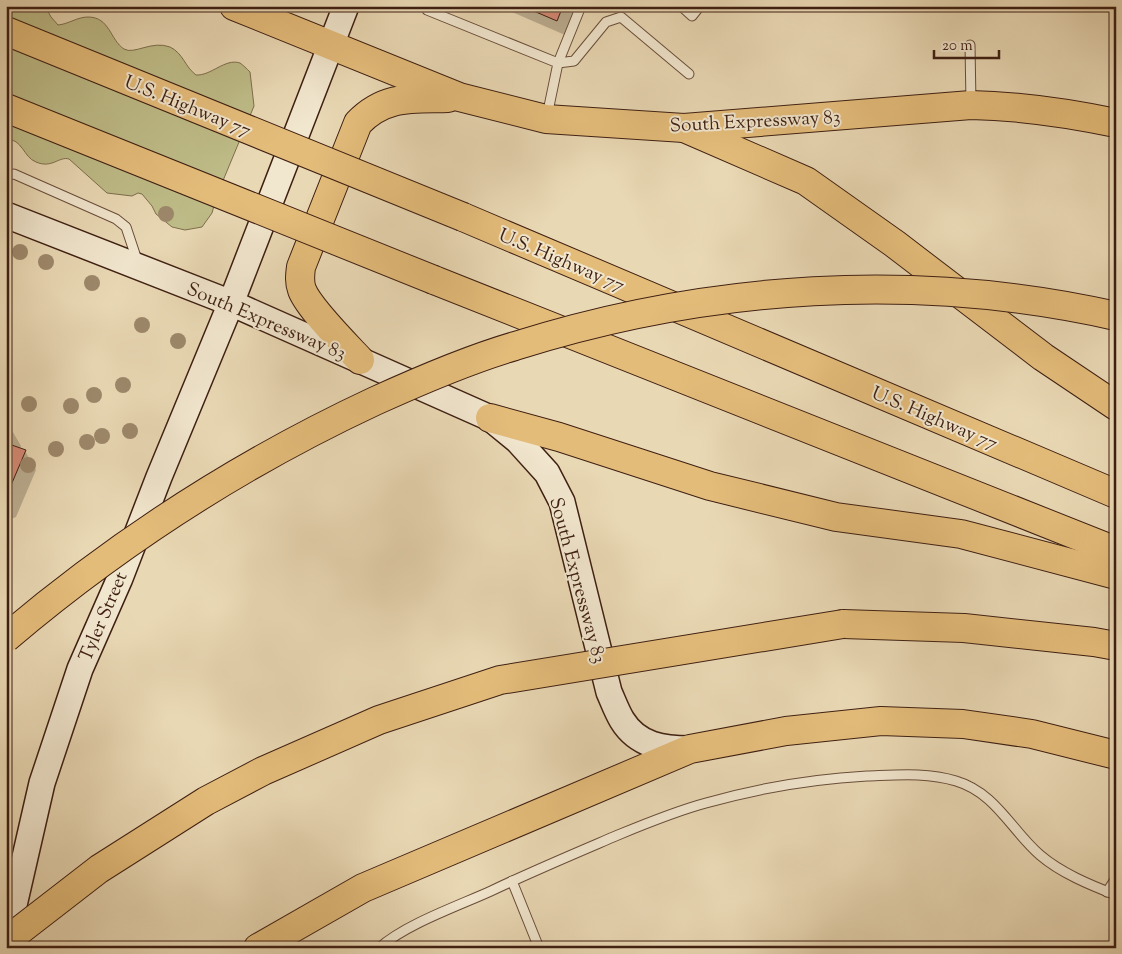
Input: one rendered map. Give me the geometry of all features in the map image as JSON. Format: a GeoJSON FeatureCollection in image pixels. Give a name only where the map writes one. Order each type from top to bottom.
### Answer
{"type":"FeatureCollection","features":[{"type":"Feature","properties":{"kind":"main road","name":"South Expressway 83"},"geometry":{"type":"LineString","coordinates":[[234,6],[459,97],[546,119],[684,128],[971,105],[1006,106],[1116,123]]}},
{"type":"Feature","properties":{"kind":"main road","name":"Tyler Street"},"geometry":{"type":"LineString","coordinates":[[6,940],[42,783],[80,669],[120,578],[159,477],[231,303],[346,6]]}},
{"type":"Feature","properties":{"kind":"main road","name":"U.S. Highway 77"},"geometry":{"type":"LineString","coordinates":[[6,32],[463,217],[1116,494]]}},
{"type":"Feature","properties":{"kind":"main road"},"geometry":{"type":"LineString","coordinates":[[360,360],[313,308],[303,292],[300,267],[358,122],[379,106],[398,99],[459,97]]}},
{"type":"Feature","properties":{"kind":"main road"},"geometry":{"type":"LineString","coordinates":[[6,108],[1116,551]]}},
{"type":"Feature","properties":{"kind":"main road"},"geometry":{"type":"LineString","coordinates":[[684,128],[806,181],[895,244],[1043,357],[1116,406]]}},
{"type":"Feature","properties":{"kind":"main road","name":"South Expressway 83"},"geometry":{"type":"LineString","coordinates":[[6,215],[231,303],[490,418],[518,441],[547,473],[562,502],[609,692],[623,722],[635,735],[650,745],[690,749],[786,730],[881,721],[973,725],[1032,734],[1116,755]]}},
{"type":"Feature","properties":{"kind":"main road"},"geometry":{"type":"LineString","coordinates":[[6,638],[95,567],[155,525],[216,486],[278,450],[343,416],[409,386],[495,353],[557,333],[620,317],[729,298],[847,290],[910,290],[972,294],[1034,301],[1116,316]]}},
{"type":"Feature","properties":{"kind":"main road"},"geometry":{"type":"LineString","coordinates":[[490,418],[559,437],[710,486],[836,517],[961,534],[1116,575]]}},
{"type":"Feature","properties":{"kind":"main road"},"geometry":{"type":"LineString","coordinates":[[6,940],[99,869],[206,801],[262,771],[379,720],[500,680],[843,624],[964,628],[1116,646]]}},
{"type":"Feature","properties":{"kind":"main road"},"geometry":{"type":"LineString","coordinates":[[258,948],[363,888],[690,749]]}},
{"type":"Feature","properties":{"kind":"lane"},"geometry":{"type":"LineString","coordinates":[[428,6],[427,10],[558,62],[574,61],[606,22],[621,17],[689,74]]}},
{"type":"Feature","properties":{"kind":"lane"},"geometry":{"type":"LineString","coordinates":[[546,119],[558,62],[581,6]]}},
{"type":"Feature","properties":{"kind":"lane"},"geometry":{"type":"LineString","coordinates":[[681,6],[692,16],[700,6]]}},
{"type":"Feature","properties":{"kind":"lane"},"geometry":{"type":"LineString","coordinates":[[970,45],[971,105]]}},
{"type":"Feature","properties":{"kind":"lane"},"geometry":{"type":"LineString","coordinates":[[6,176],[14,174],[116,219],[126,228],[139,267]]}},
{"type":"Feature","properties":{"kind":"lane"},"geometry":{"type":"LineString","coordinates":[[379,948],[395,936],[421,923],[555,861],[665,816],[706,803],[751,792],[827,780],[914,775],[938,776],[958,781],[981,793],[997,806],[1041,856],[1065,871],[1116,895]]}},
{"type":"Feature","properties":{"kind":"lane"},"geometry":{"type":"LineString","coordinates":[[1107,892],[1116,878]]}},
{"type":"Feature","properties":{"kind":"lane"},"geometry":{"type":"LineString","coordinates":[[512,881],[540,948]]}},
{"type":"Feature","properties":{"kind":"shaded area"},"geometry":{"type":"Polygon","coordinates":[[[6,6],[45,6],[58,25],[84,17],[95,18],[105,25],[124,49],[133,50],[157,45],[170,47],[178,53],[196,75],[202,75],[234,62],[240,63],[250,72],[254,106],[217,195],[212,213],[202,227],[185,230],[172,227],[156,214],[142,194],[138,193],[132,196],[107,193],[69,159],[42,164],[32,160],[16,142],[6,139],[6,6]]]}},
{"type":"Feature","properties":{"kind":"building"},"geometry":{"type":"Polygon","coordinates":[[[522,6],[563,6],[557,21],[522,6]]]}},
{"type":"Feature","properties":{"kind":"building"},"geometry":{"type":"Polygon","coordinates":[[[6,443],[26,450],[6,497],[6,443]]]}}]}
